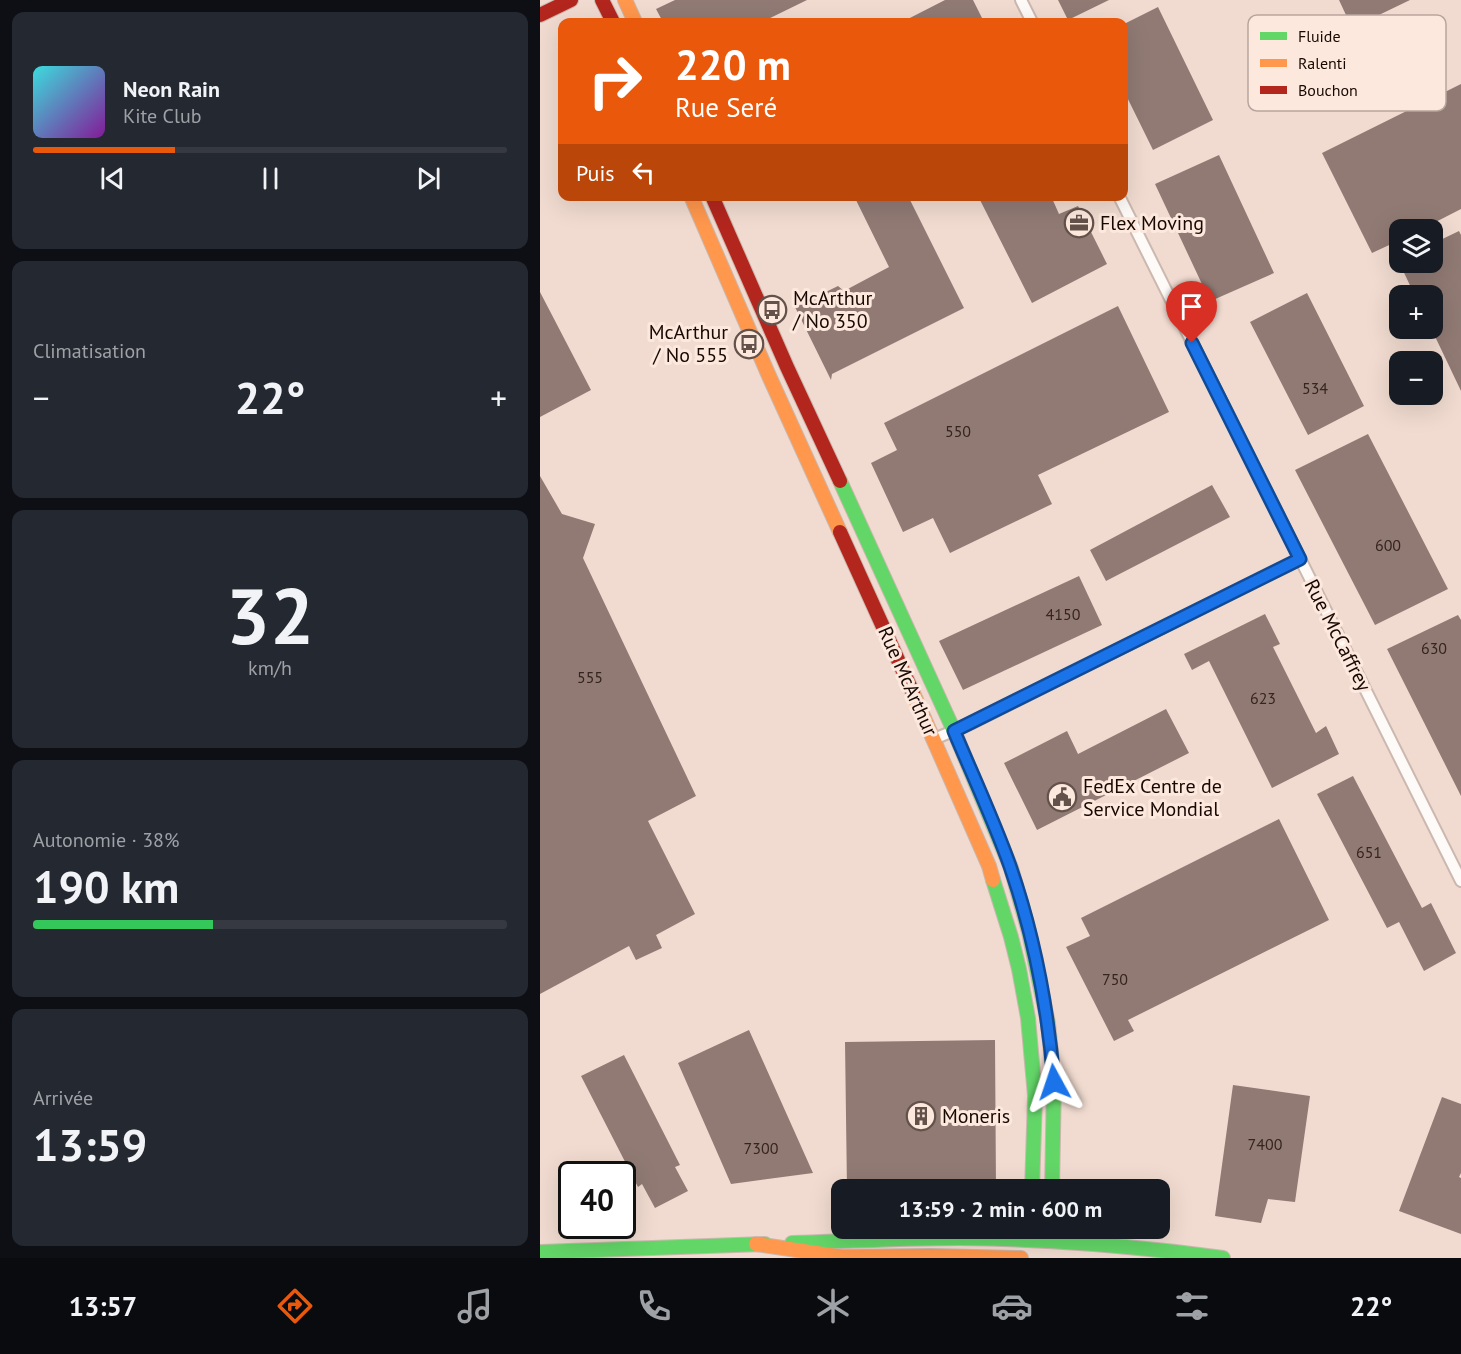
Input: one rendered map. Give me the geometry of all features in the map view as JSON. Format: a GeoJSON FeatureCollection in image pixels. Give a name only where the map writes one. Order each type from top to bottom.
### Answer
{"type":"FeatureCollection","features":[{"type":"Feature","properties":{"kind":"main road"},"geometry":{"type":"LineString","coordinates":[[540,15],[571,0]]}},
{"type":"Feature","properties":{"kind":"main road"},"geometry":{"type":"LineString","coordinates":[[602,0],[611,18]]}},
{"type":"Feature","properties":{"kind":"main road"},"geometry":{"type":"LineString","coordinates":[[625,0],[633,18]]}},
{"type":"Feature","properties":{"kind":"main road","name":"Rue McArthur"},"geometry":{"type":"LineString","coordinates":[[693,201],[989,866],[1019,969],[1028,1018],[1035,1096],[1032,1179]]}},
{"type":"Feature","properties":{"kind":"main road","name":"Rue McArthur"},"geometry":{"type":"LineString","coordinates":[[714,201],[787,367],[954,731],[1011,868],[1025,914],[1048,1023],[1054,1082],[1052,1179]]}},
{"type":"Feature","properties":{"kind":"main road"},"geometry":{"type":"LineString","coordinates":[[540,1252],[912,1239]]}},
{"type":"Feature","properties":{"kind":"main road"},"geometry":{"type":"LineString","coordinates":[[1051,1239],[1223,1258]]}},
{"type":"Feature","properties":{"kind":"main road"},"geometry":{"type":"LineString","coordinates":[[756,1244],[843,1257],[1021,1258]]}},
{"type":"Feature","properties":{"kind":"street"},"geometry":{"type":"LineString","coordinates":[[1021,0],[1030,18]]}},
{"type":"Feature","properties":{"kind":"street","name":"Rue McCaffrey"},"geometry":{"type":"LineString","coordinates":[[1121,201],[1461,881]]}},
{"type":"Feature","properties":{"kind":"street"},"geometry":{"type":"LineString","coordinates":[[934,740],[1300,559]]}},
{"type":"Feature","properties":{"kind":"building"},"geometry":{"type":"Polygon","coordinates":[[[675,0],[807,0],[770,18],[661,18],[656,9],[675,0]]]}},
{"type":"Feature","properties":{"kind":"building"},"geometry":{"type":"Polygon","coordinates":[[[945,0],[973,0],[982,18],[910,18],[945,0]]]}},
{"type":"Feature","properties":{"kind":"building"},"geometry":{"type":"Polygon","coordinates":[[[1058,0],[1109,0],[1072,18],[1067,18],[1058,0]]]}},
{"type":"Feature","properties":{"kind":"building"},"geometry":{"type":"Polygon","coordinates":[[[1339,0],[1410,0],[1379,15],[1346,15],[1339,0]]]}},
{"type":"Feature","properties":{"kind":"building"},"geometry":{"type":"Polygon","coordinates":[[[1158,7],[1213,120],[1153,150],[1128,99],[1128,22],[1158,7]]]}},
{"type":"Feature","properties":{"kind":"building"},"geometry":{"type":"Polygon","coordinates":[[[1461,84],[1461,209],[1441,219],[1389,219],[1389,245],[1372,253],[1322,153],[1407,111],[1446,111],[1446,91],[1461,84]]]}},
{"type":"Feature","properties":{"kind":"building"},"geometry":{"type":"Polygon","coordinates":[[[1219,155],[1274,273],[1213,300],[1209,299],[1155,184],[1219,155]]]}},
{"type":"Feature","properties":{"kind":"building"},"geometry":{"type":"Polygon","coordinates":[[[856,201],[910,201],[964,308],[832,374],[831,380],[795,307],[838,286],[844,291],[889,267],[856,201]]]}},
{"type":"Feature","properties":{"kind":"building"},"geometry":{"type":"Polygon","coordinates":[[[981,201],[1053,201],[1059,214],[1078,206],[1107,264],[1032,303],[981,201]]]}},
{"type":"Feature","properties":{"kind":"building"},"geometry":{"type":"Polygon","coordinates":[[[1459,231],[1461,235],[1461,391],[1436,339],[1443,339],[1443,285],[1410,285],[1404,273],[1443,273],[1443,239],[1459,231]]]}},
{"type":"Feature","properties":{"kind":"building"},"geometry":{"type":"Polygon","coordinates":[[[540,292],[591,390],[540,417],[540,292]]]}},
{"type":"Feature","properties":{"kind":"building"},"geometry":{"type":"Polygon","coordinates":[[[1307,293],[1364,406],[1308,435],[1250,322],[1307,293]]]}},
{"type":"Feature","properties":{"kind":"building"},"geometry":{"type":"Polygon","coordinates":[[[1118,306],[1169,412],[1038,475],[1052,504],[950,553],[933,518],[903,532],[871,463],[897,450],[884,423],[1118,306]]]}},
{"type":"Feature","properties":{"kind":"building"},"geometry":{"type":"Polygon","coordinates":[[[1368,434],[1448,589],[1375,625],[1295,470],[1368,434]]]}},
{"type":"Feature","properties":{"kind":"building"},"geometry":{"type":"Polygon","coordinates":[[[540,476],[562,514],[595,524],[583,558],[696,796],[648,821],[695,914],[656,935],[662,948],[636,960],[629,946],[540,994],[540,476]]]}},
{"type":"Feature","properties":{"kind":"building"},"geometry":{"type":"Polygon","coordinates":[[[1212,485],[1230,517],[1106,581],[1090,550],[1212,485]]]}},
{"type":"Feature","properties":{"kind":"building"},"geometry":{"type":"Polygon","coordinates":[[[1079,576],[1102,625],[963,690],[939,641],[1079,576]]]}},
{"type":"Feature","properties":{"kind":"building"},"geometry":{"type":"Polygon","coordinates":[[[1265,614],[1280,644],[1273,647],[1316,733],[1326,726],[1339,754],[1272,788],[1209,661],[1192,670],[1184,654],[1265,614]]]}},
{"type":"Feature","properties":{"kind":"building"},"geometry":{"type":"Polygon","coordinates":[[[1458,615],[1461,620],[1461,796],[1387,649],[1458,615]]]}},
{"type":"Feature","properties":{"kind":"building","name":"FedEx Centre de Service Mondial"},"geometry":{"type":"Polygon","coordinates":[[[1166,709],[1189,753],[1037,830],[1004,763],[1067,731],[1078,754],[1166,709]]]}},
{"type":"Feature","properties":{"kind":"building"},"geometry":{"type":"Polygon","coordinates":[[[1353,776],[1422,908],[1431,903],[1456,953],[1424,971],[1399,922],[1387,928],[1317,794],[1353,776]]]}},
{"type":"Feature","properties":{"kind":"building"},"geometry":{"type":"Polygon","coordinates":[[[1279,819],[1329,920],[1128,1020],[1134,1031],[1114,1041],[1066,947],[1090,936],[1081,918],[1279,819]]]}},
{"type":"Feature","properties":{"kind":"building"},"geometry":{"type":"Polygon","coordinates":[[[749,1030],[813,1173],[731,1184],[678,1063],[749,1030]]]}},
{"type":"Feature","properties":{"kind":"building","name":"Moneris"},"geometry":{"type":"Polygon","coordinates":[[[995,1040],[996,1179],[847,1179],[845,1042],[995,1040]]]}},
{"type":"Feature","properties":{"kind":"building"},"geometry":{"type":"Polygon","coordinates":[[[624,1055],[680,1165],[675,1167],[688,1191],[655,1208],[642,1184],[638,1187],[636,1183],[636,1161],[625,1161],[581,1076],[624,1055]]]}},
{"type":"Feature","properties":{"kind":"building"},"geometry":{"type":"Polygon","coordinates":[[[1233,1085],[1310,1096],[1295,1202],[1268,1199],[1261,1223],[1215,1216],[1233,1085]]]}},
{"type":"Feature","properties":{"kind":"building"},"geometry":{"type":"Polygon","coordinates":[[[1442,1097],[1461,1104],[1461,1173],[1459,1177],[1461,1178],[1461,1234],[1399,1211],[1442,1097]]]}},
{"type":"Feature","properties":{"kind":"traffic: fast"},"geometry":{"type":"LineString","coordinates":[[840,481],[954,731],[1011,868],[1029,932],[1048,1023],[1054,1082],[1052,1179]]}},
{"type":"Feature","properties":{"kind":"traffic: fast"},"geometry":{"type":"LineString","coordinates":[[993,880],[1011,937],[1028,1018],[1035,1096],[1032,1179]]}},
{"type":"Feature","properties":{"kind":"traffic: fast"},"geometry":{"type":"LineString","coordinates":[[792,1243],[918,1238],[1026,1240],[1158,1250],[1223,1258]]}},
{"type":"Feature","properties":{"kind":"traffic: fast"},"geometry":{"type":"LineString","coordinates":[[540,1252],[765,1244]]}},
{"type":"Feature","properties":{"kind":"traffic: slow"},"geometry":{"type":"LineString","coordinates":[[625,0],[633,18]]}},
{"type":"Feature","properties":{"kind":"traffic: slow"},"geometry":{"type":"LineString","coordinates":[[693,201],[840,532]]}},
{"type":"Feature","properties":{"kind":"traffic: slow"},"geometry":{"type":"LineString","coordinates":[[913,693],[989,866],[993,880]]}},
{"type":"Feature","properties":{"kind":"traffic: slow"},"geometry":{"type":"LineString","coordinates":[[756,1244],[843,1257],[1021,1258]]}},
{"type":"Feature","properties":{"kind":"traffic: jam"},"geometry":{"type":"LineString","coordinates":[[540,15],[571,0]]}},
{"type":"Feature","properties":{"kind":"traffic: jam"},"geometry":{"type":"LineString","coordinates":[[602,0],[611,18]]}},
{"type":"Feature","properties":{"kind":"traffic: jam"},"geometry":{"type":"LineString","coordinates":[[714,201],[840,481]]}},
{"type":"Feature","properties":{"kind":"traffic: jam"},"geometry":{"type":"LineString","coordinates":[[840,532],[913,693]]}},
{"type":"Feature","properties":{"kind":"place","name":"Flex Moving"},"geometry":{"type":"Point","coordinates":[1079,223]}},
{"type":"Feature","properties":{"kind":"place","name":"McArthur / No 350"},"geometry":{"type":"Point","coordinates":[772,310]}},
{"type":"Feature","properties":{"kind":"place","name":"McArthur / No 555"},"geometry":{"type":"Point","coordinates":[749,344]}},
{"type":"Feature","properties":{"kind":"place","name":"FedEx Centre de Service Mondial"},"geometry":{"type":"Point","coordinates":[1062,797]}},
{"type":"Feature","properties":{"kind":"place","name":"Moneris"},"geometry":{"type":"Point","coordinates":[921,1116]}},
{"type":"Feature","properties":{"kind":"route"},"geometry":{"type":"LineString","coordinates":[[1054,1082],[1048,1023],[1025,914],[1008,860],[954,731],[1300,559],[1192,343]]}}]}
